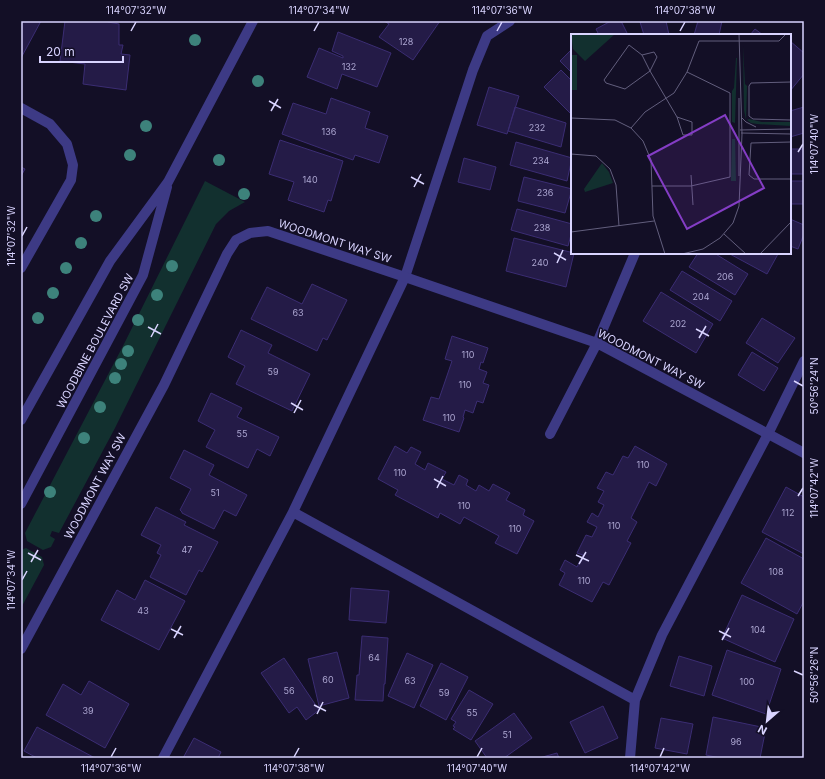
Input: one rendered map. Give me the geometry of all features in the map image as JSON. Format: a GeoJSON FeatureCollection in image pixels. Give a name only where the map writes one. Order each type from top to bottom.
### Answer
{"type":"FeatureCollection","features":[{"type":"Feature","properties":{"kind":"street","name":"WOODBINE BOULEVARD SW"},"geometry":{"type":"LineString","coordinates":[[21,420],[110,261],[168,182],[253,21]]}},
{"type":"Feature","properties":{"kind":"street"},"geometry":{"type":"LineString","coordinates":[[163,758],[293,512],[405,277],[474,70],[487,36],[510,21]]}},
{"type":"Feature","properties":{"kind":"street"},"geometry":{"type":"LineString","coordinates":[[21,108],[50,124],[67,144],[73,165],[71,180],[21,268]]}},
{"type":"Feature","properties":{"kind":"street","name":"WOODBINE BOULEVARD SW"},"geometry":{"type":"LineString","coordinates":[[21,504],[144,275],[168,182]]}},
{"type":"Feature","properties":{"kind":"street","name":"WOODMONT WAY SW"},"geometry":{"type":"LineString","coordinates":[[21,650],[164,385],[227,254],[236,240],[250,233],[268,231],[597,343],[804,454]]}},
{"type":"Feature","properties":{"kind":"street"},"geometry":{"type":"LineString","coordinates":[[550,434],[597,343],[635,254]]}},
{"type":"Feature","properties":{"kind":"street"},"geometry":{"type":"LineString","coordinates":[[630,758],[635,700],[662,635],[768,434],[804,361]]}},
{"type":"Feature","properties":{"kind":"street"},"geometry":{"type":"LineString","coordinates":[[293,512],[635,700]]}},
{"type":"Feature","properties":{"kind":"green space"},"geometry":{"type":"Polygon","coordinates":[[[205,181],[245,202],[229,211],[216,224],[115,428],[59,533],[52,531],[50,536],[55,539],[51,547],[43,550],[27,541],[25,533],[124,344],[205,181]]]}},
{"type":"Feature","properties":{"kind":"green space"},"geometry":{"type":"Polygon","coordinates":[[[26,548],[42,557],[44,565],[21,608],[21,550],[26,548]]]}},
{"type":"Feature","properties":{"kind":"building"},"geometry":{"type":"Polygon","coordinates":[[[21,21],[41,21],[21,58],[21,21]]]}},
{"type":"Feature","properties":{"kind":"building"},"geometry":{"type":"Polygon","coordinates":[[[65,21],[108,21],[119,24],[119,45],[123,45],[121,54],[130,55],[126,90],[83,84],[85,64],[60,61],[65,21]]]}},
{"type":"Feature","properties":{"kind":"building"},"geometry":{"type":"Polygon","coordinates":[[[384,21],[440,21],[413,60],[379,37],[389,24],[384,21]]]}},
{"type":"Feature","properties":{"kind":"building"},"geometry":{"type":"Polygon","coordinates":[[[611,21],[621,21],[628,34],[598,34],[596,29],[611,21]]]}},
{"type":"Feature","properties":{"kind":"building"},"geometry":{"type":"Polygon","coordinates":[[[666,21],[669,34],[644,34],[640,22],[666,21]]]}},
{"type":"Feature","properties":{"kind":"building"},"geometry":{"type":"Polygon","coordinates":[[[698,21],[722,21],[719,34],[694,34],[698,21]]]}},
{"type":"Feature","properties":{"kind":"building"},"geometry":{"type":"Polygon","coordinates":[[[755,29],[762,34],[751,34],[755,29]]]}},
{"type":"Feature","properties":{"kind":"building"},"geometry":{"type":"Polygon","coordinates":[[[338,32],[391,53],[377,87],[342,74],[337,89],[307,77],[319,48],[343,58],[343,56],[332,51],[338,32]]]}},
{"type":"Feature","properties":{"kind":"building"},"geometry":{"type":"Polygon","coordinates":[[[791,42],[804,53],[804,74],[791,90],[791,42]]]}},
{"type":"Feature","properties":{"kind":"building"},"geometry":{"type":"Polygon","coordinates":[[[571,50],[571,72],[560,61],[571,50]]]}},
{"type":"Feature","properties":{"kind":"building"},"geometry":{"type":"Polygon","coordinates":[[[561,70],[571,80],[571,114],[544,87],[561,70]]]}},
{"type":"Feature","properties":{"kind":"building"},"geometry":{"type":"Polygon","coordinates":[[[489,87],[519,96],[507,134],[477,125],[489,87]]]}},
{"type":"Feature","properties":{"kind":"building"},"geometry":{"type":"Polygon","coordinates":[[[331,98],[370,112],[365,128],[388,136],[379,163],[355,155],[353,160],[282,134],[293,103],[326,114],[331,98]]]}},
{"type":"Feature","properties":{"kind":"building"},"geometry":{"type":"Polygon","coordinates":[[[515,107],[566,123],[561,147],[508,131],[515,107]]]}},
{"type":"Feature","properties":{"kind":"building"},"geometry":{"type":"Polygon","coordinates":[[[804,107],[804,133],[791,137],[791,111],[804,107]]]}},
{"type":"Feature","properties":{"kind":"building"},"geometry":{"type":"Polygon","coordinates":[[[280,140],[343,161],[331,201],[328,200],[324,212],[288,200],[294,182],[269,174],[280,140]]]}},
{"type":"Feature","properties":{"kind":"building"},"geometry":{"type":"Polygon","coordinates":[[[516,142],[571,158],[567,181],[510,165],[516,142]]]}},
{"type":"Feature","properties":{"kind":"building"},"geometry":{"type":"Polygon","coordinates":[[[791,149],[804,149],[804,174],[791,174],[791,149]]]}},
{"type":"Feature","properties":{"kind":"building"},"geometry":{"type":"Polygon","coordinates":[[[464,158],[496,167],[490,190],[458,182],[464,158]]]}},
{"type":"Feature","properties":{"kind":"building"},"geometry":{"type":"Polygon","coordinates":[[[21,167],[25,169],[21,176],[21,167]]]}},
{"type":"Feature","properties":{"kind":"building"},"geometry":{"type":"Polygon","coordinates":[[[524,177],[571,189],[565,213],[518,201],[524,177]]]}},
{"type":"Feature","properties":{"kind":"building"},"geometry":{"type":"Polygon","coordinates":[[[791,181],[804,181],[804,204],[791,204],[791,181]]]}},
{"type":"Feature","properties":{"kind":"building"},"geometry":{"type":"Polygon","coordinates":[[[517,209],[571,224],[571,235],[568,246],[511,230],[517,209]]]}},
{"type":"Feature","properties":{"kind":"building"},"geometry":{"type":"Polygon","coordinates":[[[791,219],[804,225],[804,234],[798,249],[791,246],[791,219]]]}},
{"type":"Feature","properties":{"kind":"building"},"geometry":{"type":"Polygon","coordinates":[[[514,238],[574,254],[566,287],[506,271],[514,238]]]}},
{"type":"Feature","properties":{"kind":"building"},"geometry":{"type":"Polygon","coordinates":[[[697,254],[716,254],[748,274],[735,295],[689,267],[697,254]]]}},
{"type":"Feature","properties":{"kind":"building"},"geometry":{"type":"Polygon","coordinates":[[[730,254],[778,254],[767,274],[730,254]]]}},
{"type":"Feature","properties":{"kind":"building"},"geometry":{"type":"Polygon","coordinates":[[[682,271],[732,301],[720,321],[670,290],[682,271]]]}},
{"type":"Feature","properties":{"kind":"building"},"geometry":{"type":"Polygon","coordinates":[[[312,284],[347,300],[327,340],[323,338],[317,351],[251,319],[267,287],[302,304],[312,284]]]}},
{"type":"Feature","properties":{"kind":"building"},"geometry":{"type":"Polygon","coordinates":[[[661,292],[713,324],[696,353],[643,321],[661,292]]]}},
{"type":"Feature","properties":{"kind":"building"},"geometry":{"type":"Polygon","coordinates":[[[762,318],[795,338],[778,363],[746,343],[762,318]]]}},
{"type":"Feature","properties":{"kind":"building"},"geometry":{"type":"Polygon","coordinates":[[[241,330],[272,345],[268,353],[310,374],[292,411],[236,384],[245,366],[228,357],[241,330]]]}},
{"type":"Feature","properties":{"kind":"building"},"geometry":{"type":"Polygon","coordinates":[[[452,336],[488,348],[483,363],[481,362],[479,369],[487,372],[483,383],[489,385],[483,403],[477,401],[473,413],[465,410],[459,432],[423,420],[431,397],[439,399],[452,361],[445,359],[452,336]]]}},
{"type":"Feature","properties":{"kind":"building"},"geometry":{"type":"Polygon","coordinates":[[[752,352],[778,368],[764,391],[738,375],[752,352]]]}},
{"type":"Feature","properties":{"kind":"building"},"geometry":{"type":"Polygon","coordinates":[[[211,393],[242,408],[237,417],[279,437],[270,456],[257,449],[248,468],[206,447],[215,430],[198,421],[211,393]]]}},
{"type":"Feature","properties":{"kind":"building"},"geometry":{"type":"Polygon","coordinates":[[[395,446],[407,453],[411,447],[421,452],[415,464],[425,470],[428,463],[446,472],[442,479],[454,485],[459,475],[468,480],[466,485],[476,491],[479,485],[489,491],[493,484],[510,493],[506,500],[525,510],[523,515],[534,521],[517,554],[495,543],[499,536],[464,517],[460,524],[440,513],[438,518],[395,495],[398,490],[378,479],[395,446]]]}},
{"type":"Feature","properties":{"kind":"building"},"geometry":{"type":"Polygon","coordinates":[[[635,446],[667,464],[656,486],[649,482],[631,518],[637,522],[627,541],[631,543],[609,585],[603,582],[592,602],[559,585],[565,573],[560,570],[565,560],[577,567],[583,555],[577,553],[586,535],[592,537],[597,527],[587,522],[592,513],[598,517],[604,505],[598,502],[604,491],[597,488],[606,472],[613,475],[623,456],[628,458],[635,446]]]}},
{"type":"Feature","properties":{"kind":"building"},"geometry":{"type":"Polygon","coordinates":[[[184,450],[214,465],[209,475],[247,495],[236,516],[224,510],[214,529],[182,513],[180,510],[191,489],[170,478],[184,450]]]}},
{"type":"Feature","properties":{"kind":"building"},"geometry":{"type":"Polygon","coordinates":[[[786,487],[804,497],[804,554],[762,532],[786,487]]]}},
{"type":"Feature","properties":{"kind":"building"},"geometry":{"type":"Polygon","coordinates":[[[156,507],[186,522],[184,525],[218,542],[202,572],[199,570],[186,595],[150,577],[161,555],[157,553],[161,545],[141,535],[156,507]]]}},
{"type":"Feature","properties":{"kind":"building"},"geometry":{"type":"Polygon","coordinates":[[[766,538],[804,559],[804,601],[797,614],[741,583],[766,538]]]}},
{"type":"Feature","properties":{"kind":"building"},"geometry":{"type":"Polygon","coordinates":[[[145,580],[185,601],[159,650],[101,620],[117,590],[135,600],[145,580]]]}},
{"type":"Feature","properties":{"kind":"building"},"geometry":{"type":"Polygon","coordinates":[[[351,588],[389,591],[386,623],[349,620],[351,588]]]}},
{"type":"Feature","properties":{"kind":"building"},"geometry":{"type":"Polygon","coordinates":[[[742,595],[794,619],[775,662],[722,638],[742,595]]]}},
{"type":"Feature","properties":{"kind":"building"},"geometry":{"type":"Polygon","coordinates":[[[362,636],[388,638],[383,701],[355,700],[357,675],[359,675],[362,636]]]}},
{"type":"Feature","properties":{"kind":"building"},"geometry":{"type":"Polygon","coordinates":[[[727,650],[781,669],[766,714],[712,695],[727,650]]]}},
{"type":"Feature","properties":{"kind":"building"},"geometry":{"type":"Polygon","coordinates":[[[337,652],[349,698],[319,706],[308,659],[337,652]]]}},
{"type":"Feature","properties":{"kind":"building"},"geometry":{"type":"Polygon","coordinates":[[[407,653],[433,665],[414,708],[388,696],[407,653]]]}},
{"type":"Feature","properties":{"kind":"building"},"geometry":{"type":"Polygon","coordinates":[[[679,656],[712,666],[704,696],[670,686],[679,656]]]}},
{"type":"Feature","properties":{"kind":"building"},"geometry":{"type":"Polygon","coordinates":[[[284,658],[319,710],[306,720],[297,707],[289,713],[261,673],[284,658]]]}},
{"type":"Feature","properties":{"kind":"building"},"geometry":{"type":"Polygon","coordinates":[[[441,663],[468,677],[446,720],[420,706],[441,663]]]}},
{"type":"Feature","properties":{"kind":"building"},"geometry":{"type":"Polygon","coordinates":[[[89,681],[129,704],[105,748],[46,715],[63,684],[81,695],[89,681]]]}},
{"type":"Feature","properties":{"kind":"building"},"geometry":{"type":"Polygon","coordinates":[[[469,690],[493,704],[471,740],[453,729],[456,722],[451,719],[469,690]]]}},
{"type":"Feature","properties":{"kind":"building"},"geometry":{"type":"Polygon","coordinates":[[[603,706],[618,738],[585,753],[570,722],[603,706]]]}},
{"type":"Feature","properties":{"kind":"building"},"geometry":{"type":"Polygon","coordinates":[[[514,713],[532,738],[504,758],[487,758],[475,741],[514,713]]]}},
{"type":"Feature","properties":{"kind":"building"},"geometry":{"type":"Polygon","coordinates":[[[713,717],[766,728],[760,758],[720,758],[706,755],[713,717]]]}},
{"type":"Feature","properties":{"kind":"building"},"geometry":{"type":"Polygon","coordinates":[[[661,718],[693,724],[687,754],[655,748],[661,718]]]}},
{"type":"Feature","properties":{"kind":"building"},"geometry":{"type":"Polygon","coordinates":[[[37,727],[95,758],[37,758],[24,751],[37,727]]]}},
{"type":"Feature","properties":{"kind":"building"},"geometry":{"type":"Polygon","coordinates":[[[194,738],[221,752],[218,758],[183,758],[194,738]]]}},
{"type":"Feature","properties":{"kind":"building"},"geometry":{"type":"Polygon","coordinates":[[[557,753],[559,758],[539,758],[557,753]]]}}]}
